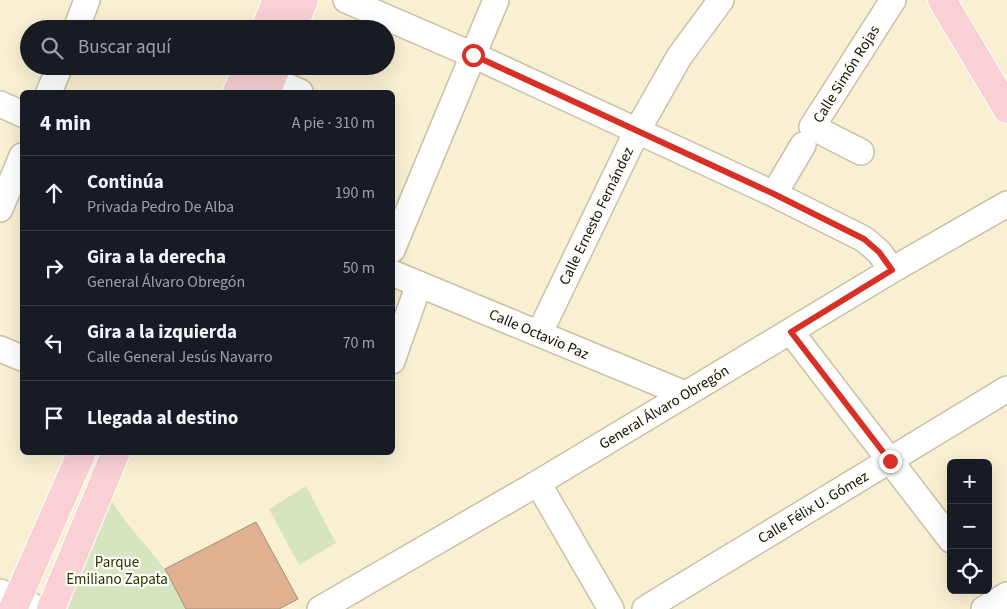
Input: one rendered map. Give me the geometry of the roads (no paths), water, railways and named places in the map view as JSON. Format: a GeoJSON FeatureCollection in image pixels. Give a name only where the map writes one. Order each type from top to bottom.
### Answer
{"type":"FeatureCollection","features":[{"type":"Feature","properties":{"kind":"main road"},"geometry":{"type":"LineString","coordinates":[[269,20],[277,0]]}},
{"type":"Feature","properties":{"kind":"main road"},"geometry":{"type":"LineString","coordinates":[[296,20],[304,0]]}},
{"type":"Feature","properties":{"kind":"main road"},"geometry":{"type":"LineString","coordinates":[[942,0],[1007,109]]}},
{"type":"Feature","properties":{"kind":"main road"},"geometry":{"type":"LineString","coordinates":[[241,90],[266,76]]}},
{"type":"Feature","properties":{"kind":"main road"},"geometry":{"type":"LineString","coordinates":[[17,602],[81,455]]}},
{"type":"Feature","properties":{"kind":"main road"},"geometry":{"type":"LineString","coordinates":[[51,609],[115,455]]}},
{"type":"Feature","properties":{"kind":"street"},"geometry":{"type":"LineString","coordinates":[[79,20],[87,0]]}},
{"type":"Feature","properties":{"kind":"street"},"geometry":{"type":"LineString","coordinates":[[346,0],[392,20]]}},
{"type":"Feature","properties":{"kind":"street"},"geometry":{"type":"LineString","coordinates":[[395,243],[496,0]]}},
{"type":"Feature","properties":{"kind":"street","name":"Calle Ernesto Fernández"},"geometry":{"type":"LineString","coordinates":[[539,334],[637,131],[679,57],[721,0]]}},
{"type":"Feature","properties":{"kind":"street","name":"Calle Simón Rojas"},"geometry":{"type":"LineString","coordinates":[[860,152],[812,128],[893,0]]}},
{"type":"Feature","properties":{"kind":"street"},"geometry":{"type":"LineString","coordinates":[[395,21],[473,55],[774,194],[864,239],[879,252],[892,270]]}},
{"type":"Feature","properties":{"kind":"street"},"geometry":{"type":"LineString","coordinates":[[50,90],[56,75]]}},
{"type":"Feature","properties":{"kind":"street"},"geometry":{"type":"LineString","coordinates":[[266,76],[296,90]]}},
{"type":"Feature","properties":{"kind":"street"},"geometry":{"type":"LineString","coordinates":[[0,104],[20,113]]}},
{"type":"Feature","properties":{"kind":"street"},"geometry":{"type":"LineString","coordinates":[[774,194],[803,145]]}},
{"type":"Feature","properties":{"kind":"street"},"geometry":{"type":"LineString","coordinates":[[0,209],[20,161]]}},
{"type":"Feature","properties":{"kind":"street","name":"General Álvaro Obregón"},"geometry":{"type":"LineString","coordinates":[[320,609],[538,483],[892,270],[1007,204]]}},
{"type":"Feature","properties":{"kind":"street","name":"Calle Octavio Paz"},"geometry":{"type":"LineString","coordinates":[[395,274],[685,394]]}},
{"type":"Feature","properties":{"kind":"street"},"geometry":{"type":"LineString","coordinates":[[395,352],[419,284]]}},
{"type":"Feature","properties":{"kind":"street"},"geometry":{"type":"LineString","coordinates":[[791,332],[947,535]]}},
{"type":"Feature","properties":{"kind":"street"},"geometry":{"type":"LineString","coordinates":[[0,349],[20,357]]}},
{"type":"Feature","properties":{"kind":"street","name":"Calle Félix U. Gómez"},"geometry":{"type":"LineString","coordinates":[[645,609],[1007,389]]}},
{"type":"Feature","properties":{"kind":"street"},"geometry":{"type":"LineString","coordinates":[[538,483],[611,609]]}},
{"type":"Feature","properties":{"kind":"park label","name":"Parque Emiliano Zapata"},"geometry":{"type":"Point","coordinates":[117,570]}}]}
